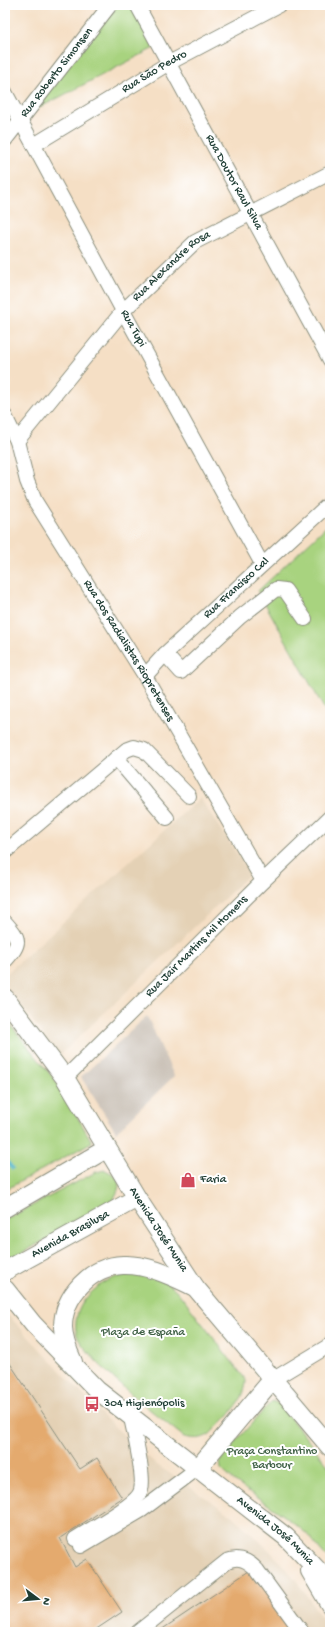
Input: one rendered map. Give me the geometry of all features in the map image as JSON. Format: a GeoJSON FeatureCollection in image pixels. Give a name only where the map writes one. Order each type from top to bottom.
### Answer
{"type":"FeatureCollection","features":[{"type":"Feature","properties":{"kind":"main road","name":"Avenida José Munia"},"geometry":{"type":"LineString","coordinates":[[5,998],[65,1078],[136,1198],[195,1287],[272,1380],[328,1442]]}},
{"type":"Feature","properties":{"kind":"main road"},"geometry":{"type":"LineString","coordinates":[[5,1208],[106,1149]]}},
{"type":"Feature","properties":{"kind":"main road","name":"Avenida Brasilusa"},"geometry":{"type":"LineString","coordinates":[[5,1271],[136,1198]]}},
{"type":"Feature","properties":{"kind":"main road"},"geometry":{"type":"LineString","coordinates":[[75,1368],[65,1343],[63,1326],[65,1311],[70,1299],[86,1280],[106,1268],[122,1264],[161,1272],[195,1287]]}},
{"type":"Feature","properties":{"kind":"main road","name":"Avenida José Munia"},"geometry":{"type":"LineString","coordinates":[[5,1289],[33,1324],[97,1390],[281,1533],[330,1583]]}},
{"type":"Feature","properties":{"kind":"main road"},"geometry":{"type":"LineString","coordinates":[[249,1406],[253,1388],[254,1358]]}},
{"type":"Feature","properties":{"kind":"main road"},"geometry":{"type":"LineString","coordinates":[[198,1468],[272,1380]]}},
{"type":"Feature","properties":{"kind":"main road"},"geometry":{"type":"LineString","coordinates":[[300,1552],[330,1605]]}},
{"type":"Feature","properties":{"kind":"street","name":"Rua Roberto Simonsen"},"geometry":{"type":"LineString","coordinates":[[5,140],[110,5]]}},
{"type":"Feature","properties":{"kind":"street","name":"Rua Doutor Raul Silva"},"geometry":{"type":"LineString","coordinates":[[137,5],[330,360]]}},
{"type":"Feature","properties":{"kind":"street","name":"Rua São Pedro"},"geometry":{"type":"LineString","coordinates":[[34,145],[169,63],[279,5]]}},
{"type":"Feature","properties":{"kind":"street","name":"Rua Tupi"},"geometry":{"type":"LineString","coordinates":[[5,92],[262,564]]}},
{"type":"Feature","properties":{"kind":"street","name":"Rua Alexandre Rosa"},"geometry":{"type":"LineString","coordinates":[[17,441],[123,311],[195,242],[330,173]]}},
{"type":"Feature","properties":{"kind":"street","name":"Rua dos Radialistas Riopretenses"},"geometry":{"type":"LineString","coordinates":[[5,416],[17,441],[27,481],[35,500],[145,676],[262,881]]}},
{"type":"Feature","properties":{"kind":"street","name":"Rua Francisco Cal"},"geometry":{"type":"LineString","coordinates":[[145,676],[165,654],[330,503]]}},
{"type":"Feature","properties":{"kind":"street"},"geometry":{"type":"LineString","coordinates":[[165,654],[181,672],[240,617],[276,588],[285,590],[305,619]]}},
{"type":"Feature","properties":{"kind":"street"},"geometry":{"type":"LineString","coordinates":[[5,852],[116,758],[126,750],[134,747],[144,750],[189,796]]}},
{"type":"Feature","properties":{"kind":"street"},"geometry":{"type":"LineString","coordinates":[[116,758],[167,818]]}},
{"type":"Feature","properties":{"kind":"street","name":"Rua Jair Martins Mil Homens"},"geometry":{"type":"LineString","coordinates":[[65,1078],[262,881],[330,817]]}},
{"type":"Feature","properties":{"kind":"street"},"geometry":{"type":"LineString","coordinates":[[5,922],[15,933],[18,940],[17,948],[5,961]]}},
{"type":"Feature","properties":{"kind":"street"},"geometry":{"type":"LineString","coordinates":[[272,1380],[330,1345]]}},
{"type":"Feature","properties":{"kind":"street"},"geometry":{"type":"LineString","coordinates":[[131,1417],[141,1468],[141,1491],[135,1501],[78,1543],[142,1510],[198,1468]]}},
{"type":"Feature","properties":{"kind":"street"},"geometry":{"type":"LineString","coordinates":[[138,1632],[227,1561],[239,1558],[252,1564],[302,1632]]}},
{"type":"Feature","properties":{"kind":"shaded area"},"geometry":{"type":"Polygon","coordinates":[[[200,798],[250,874],[59,1056],[5,984],[5,975],[200,798]]]}},
{"type":"Feature","properties":{"kind":"shaded area"},"geometry":{"type":"Polygon","coordinates":[[[147,1016],[174,1076],[116,1132],[81,1077],[147,1016]]]}},
{"type":"Feature","properties":{"kind":"shaded area"},"geometry":{"type":"Polygon","coordinates":[[[5,1312],[106,1419],[157,1465],[230,1514],[270,1551],[296,1580],[330,1632],[5,1632],[5,1312]]]}},
{"type":"Feature","properties":{"kind":"green space"},"geometry":{"type":"Polygon","coordinates":[[[118,5],[131,5],[154,48],[31,112],[118,5]]]}},
{"type":"Feature","properties":{"kind":"green space"},"geometry":{"type":"Polygon","coordinates":[[[330,523],[330,719],[258,591],[330,523]]]}},
{"type":"Feature","properties":{"kind":"green space"},"geometry":{"type":"Polygon","coordinates":[[[5,1018],[58,1084],[92,1142],[5,1190],[5,1018]]]}},
{"type":"Feature","properties":{"kind":"green space"},"geometry":{"type":"Polygon","coordinates":[[[105,1170],[115,1176],[119,1183],[118,1191],[112,1201],[5,1263],[5,1220],[96,1172],[105,1170]]]}},
{"type":"Feature","properties":{"kind":"green space","name":"Plaza de España"},"geometry":{"type":"Polygon","coordinates":[[[134,1273],[157,1278],[167,1283],[177,1291],[246,1380],[245,1388],[238,1403],[228,1416],[207,1436],[197,1438],[184,1437],[117,1381],[96,1361],[79,1340],[76,1324],[78,1312],[83,1301],[108,1280],[134,1273]]]}},
{"type":"Feature","properties":{"kind":"green space","name":"Praça Constantino Barbour"},"geometry":{"type":"Polygon","coordinates":[[[272,1401],[279,1404],[330,1468],[330,1561],[306,1533],[286,1517],[235,1482],[221,1469],[220,1461],[226,1452],[272,1401]]]}},
{"type":"Feature","properties":{"kind":"building"},"geometry":{"type":"Polygon","coordinates":[[[5,1356],[80,1469],[97,1458],[122,1498],[60,1538],[75,1567],[87,1559],[122,1612],[92,1632],[5,1632],[5,1356]]]}},
{"type":"Feature","properties":{"kind":"building"},"geometry":{"type":"Polygon","coordinates":[[[249,1571],[259,1586],[264,1583],[298,1632],[158,1632],[249,1571]]]}},
{"type":"Feature","properties":{"kind":"waterway"},"geometry":{"type":"LineString","coordinates":[[5,1160],[12,1168]]}},
{"type":"Feature","properties":{"kind":"place","name":"Faria"},"geometry":{"type":"Point","coordinates":[188,1180]}},
{"type":"Feature","properties":{"kind":"place","name":"304 Higienópolis"},"geometry":{"type":"Point","coordinates":[92,1404]}}]}
